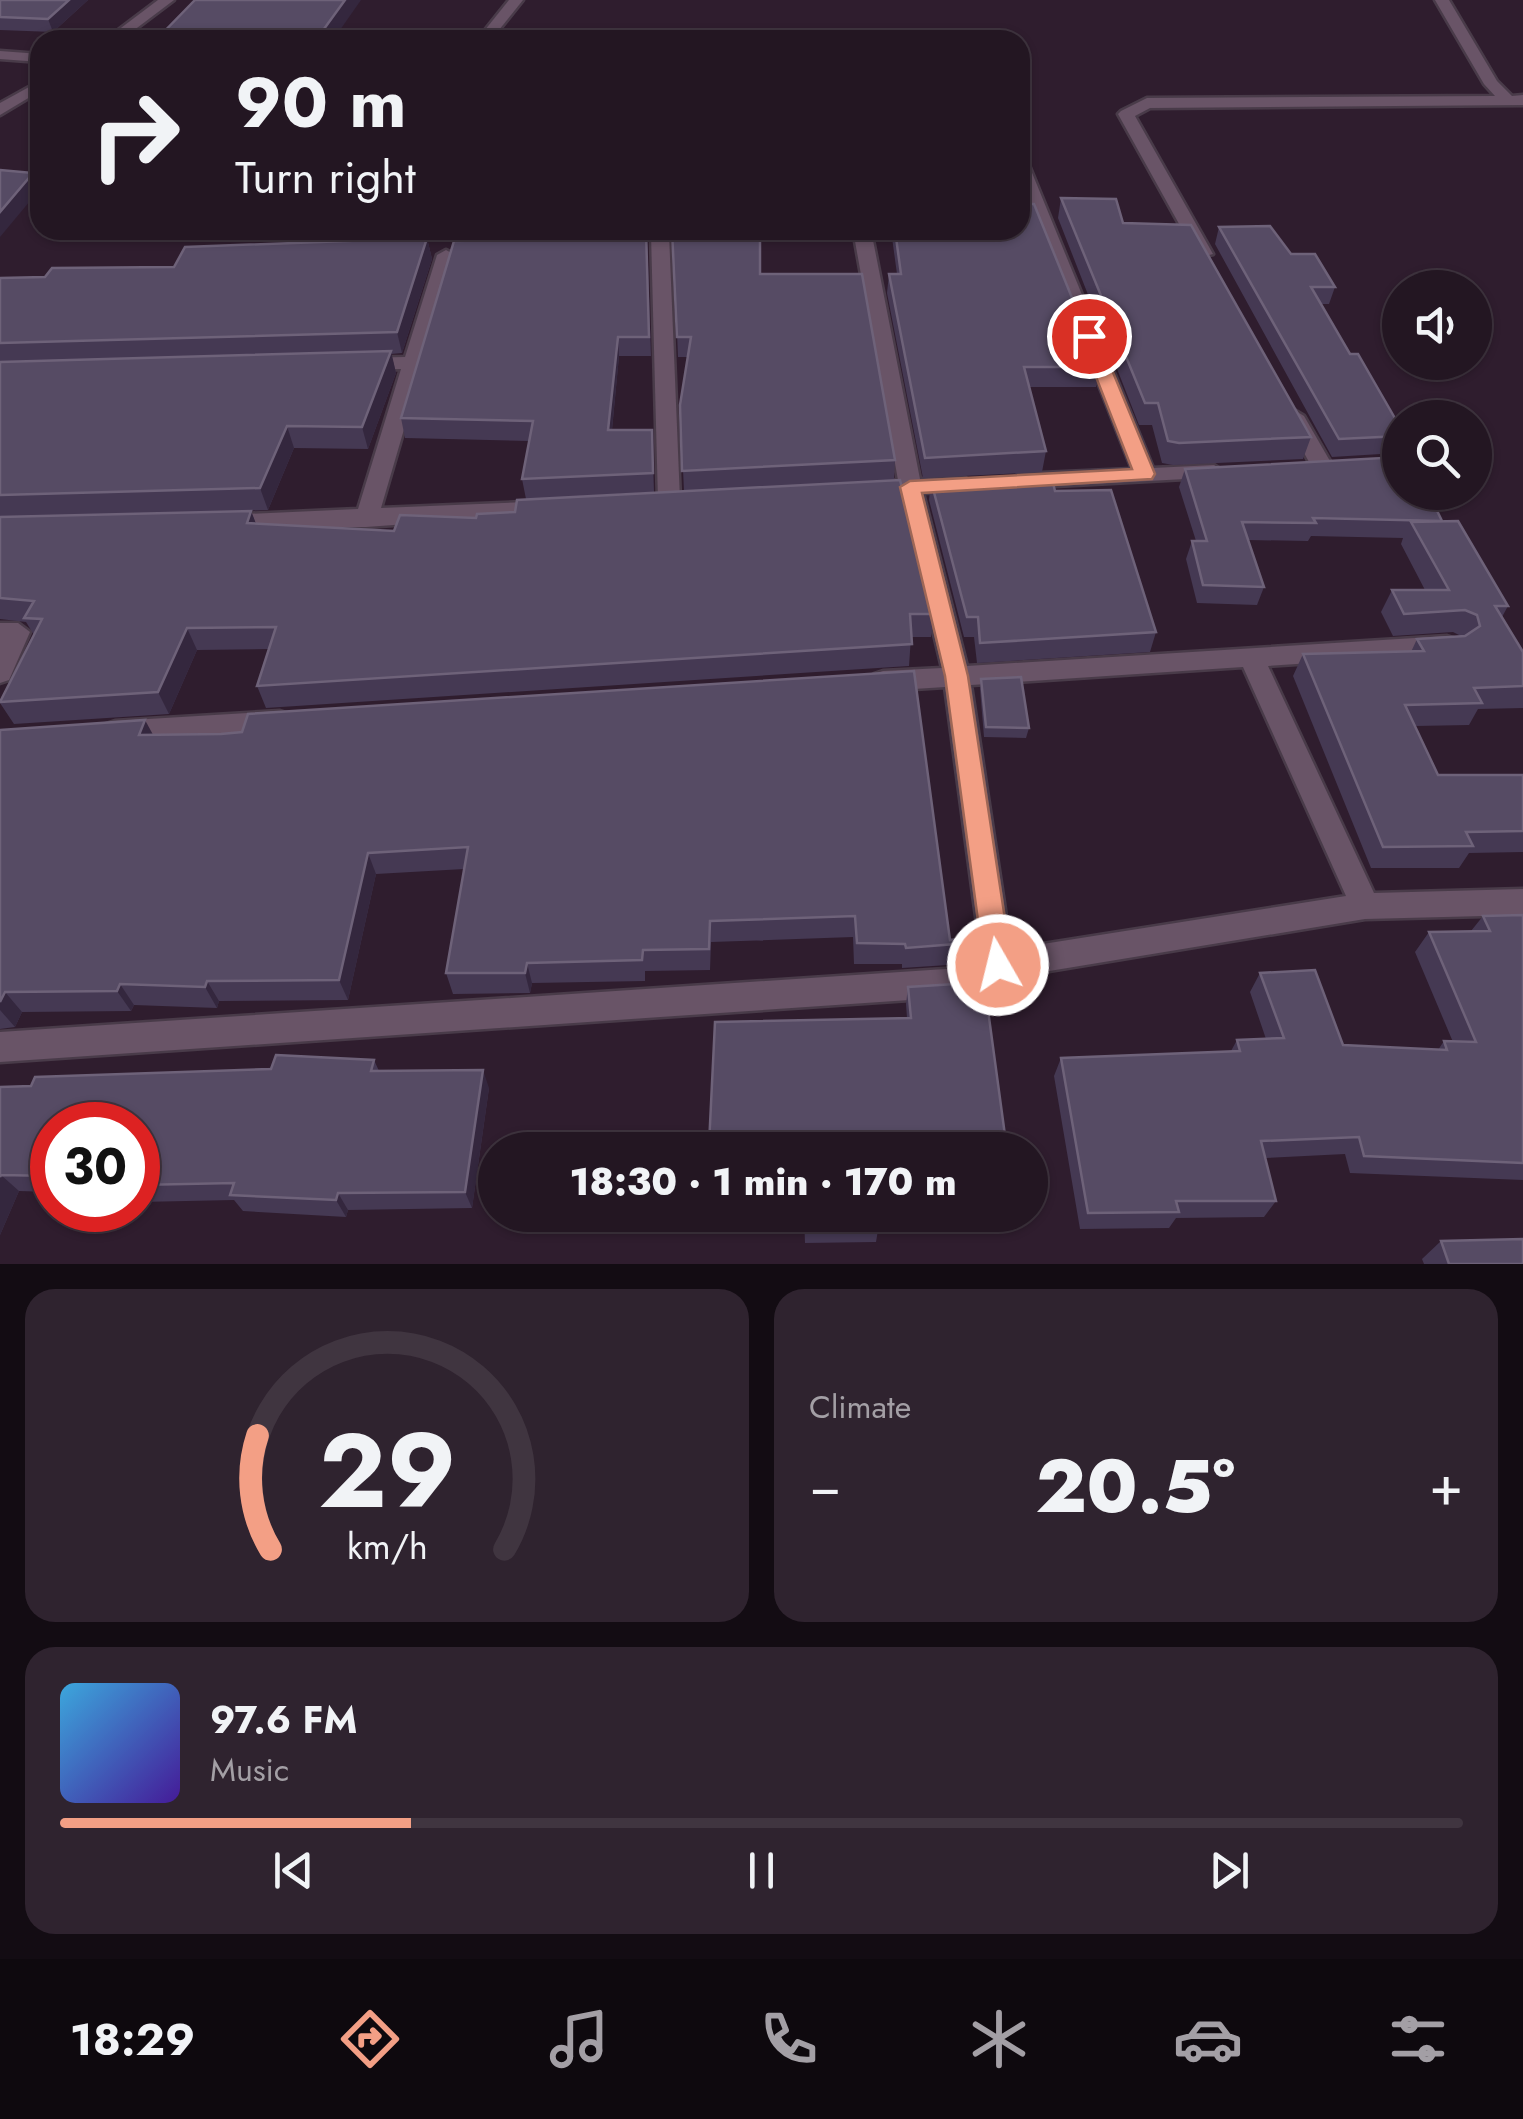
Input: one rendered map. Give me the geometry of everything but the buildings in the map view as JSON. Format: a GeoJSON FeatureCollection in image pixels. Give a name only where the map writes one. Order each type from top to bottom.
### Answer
{"type":"FeatureCollection","features":[{"type":"Feature","properties":{"kind":"street"},"geometry":{"type":"LineString","coordinates":[[126,30],[167,0]]}},
{"type":"Feature","properties":{"kind":"street"},"geometry":{"type":"LineString","coordinates":[[492,30],[516,0]]}},
{"type":"Feature","properties":{"kind":"street"},"geometry":{"type":"LineString","coordinates":[[1442,0],[1491,84],[1514,98]]}},
{"type":"Feature","properties":{"kind":"street"},"geometry":{"type":"LineString","coordinates":[[0,55],[30,57]]}},
{"type":"Feature","properties":{"kind":"street"},"geometry":{"type":"LineString","coordinates":[[0,110],[30,95]]}},
{"type":"Feature","properties":{"kind":"street"},"geometry":{"type":"LineString","coordinates":[[1216,276],[1126,114],[1147,103],[1514,98]]}},
{"type":"Feature","properties":{"kind":"street"},"geometry":{"type":"LineString","coordinates":[[1030,188],[1145,474]]}},
{"type":"Feature","properties":{"kind":"street"},"geometry":{"type":"LineString","coordinates":[[660,240],[669,500]]}},
{"type":"Feature","properties":{"kind":"street"},"geometry":{"type":"LineString","coordinates":[[864,240],[910,487],[957,676],[998,965]]}},
{"type":"Feature","properties":{"kind":"street"},"geometry":{"type":"LineString","coordinates":[[366,519],[446,256]]}},
{"type":"Feature","properties":{"kind":"street"},"geometry":{"type":"LineString","coordinates":[[334,365],[413,363]]}},
{"type":"Feature","properties":{"kind":"street"},"geometry":{"type":"LineString","coordinates":[[1284,398],[1323,468]]}},
{"type":"Feature","properties":{"kind":"street"},"geometry":{"type":"LineString","coordinates":[[836,491],[1244,471]]}},
{"type":"Feature","properties":{"kind":"street"},"geometry":{"type":"LineString","coordinates":[[192,524],[366,519],[574,506]]}},
{"type":"Feature","properties":{"kind":"street"},"geometry":{"type":"LineString","coordinates":[[0,632],[18,632],[0,673]]}},
{"type":"Feature","properties":{"kind":"street"},"geometry":{"type":"LineString","coordinates":[[857,682],[1452,645]]}},
{"type":"Feature","properties":{"kind":"street"},"geometry":{"type":"LineString","coordinates":[[1252,658],[1365,906]]}},
{"type":"Feature","properties":{"kind":"street"},"geometry":{"type":"LineString","coordinates":[[80,734],[299,719]]}},
{"type":"Feature","properties":{"kind":"street"},"geometry":{"type":"LineString","coordinates":[[0,1047],[983,981],[998,965],[1365,906],[1523,902]]}},
{"type":"Feature","properties":{"kind":"route"},"geometry":{"type":"LineString","coordinates":[[998,965],[957,676],[910,487],[1145,474],[1089,336]]}}]}
